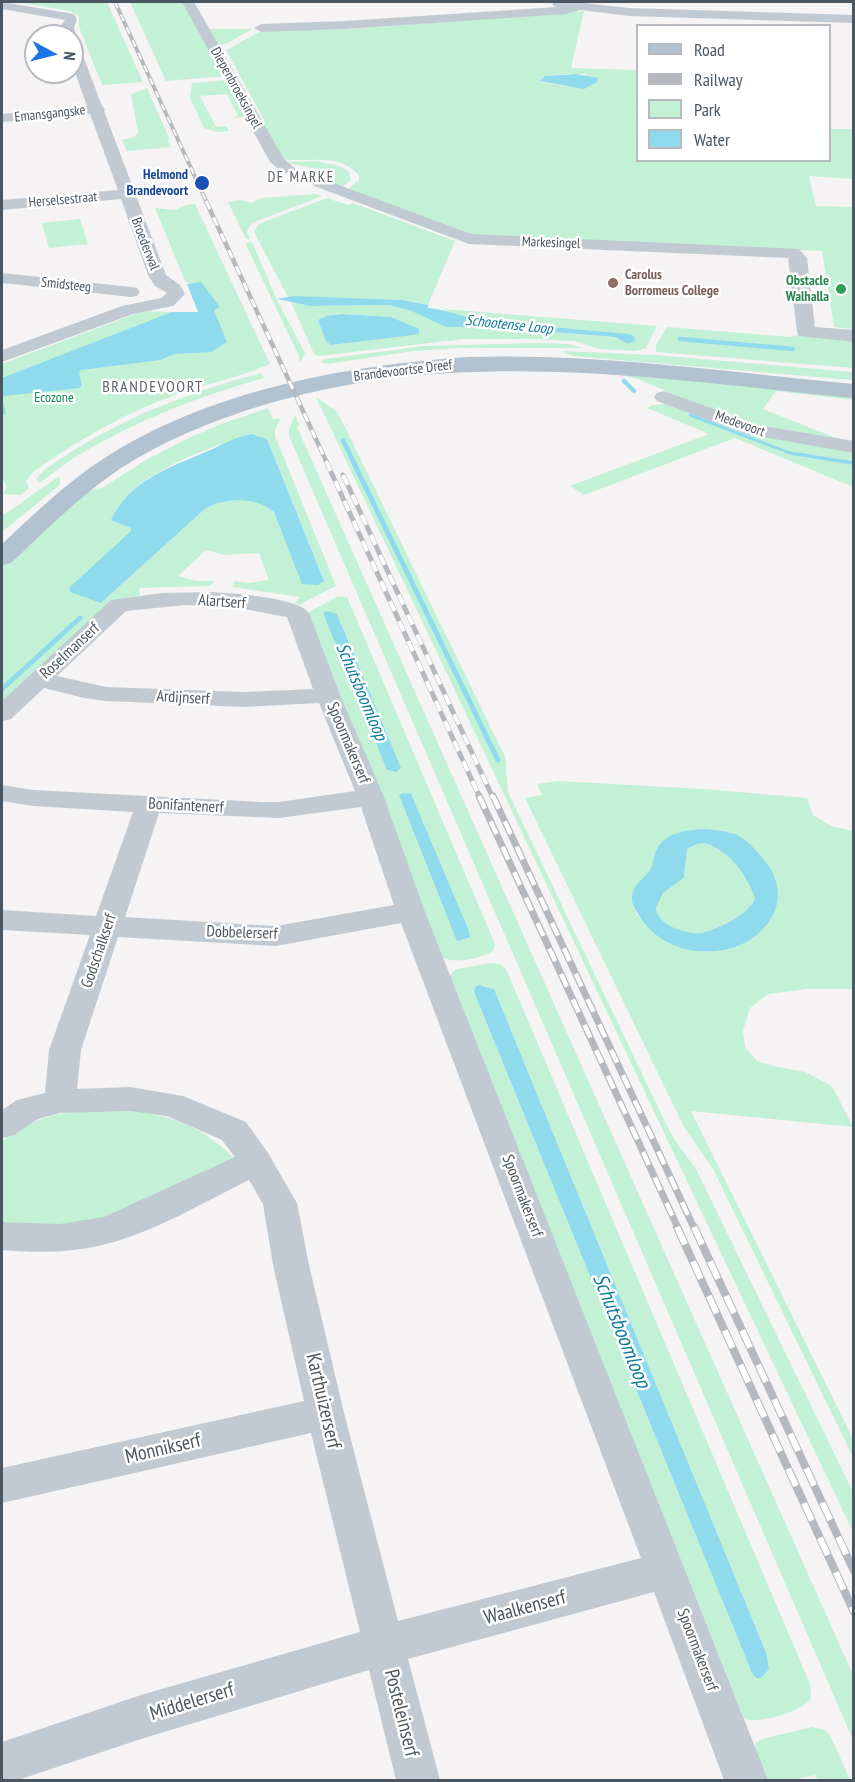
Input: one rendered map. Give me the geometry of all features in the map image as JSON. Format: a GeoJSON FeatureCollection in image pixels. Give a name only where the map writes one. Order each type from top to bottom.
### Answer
{"type":"FeatureCollection","features":[{"type":"Feature","properties":{"kind":"main road","name":"Brandevoortse Dreef"},"geometry":{"type":"LineString","coordinates":[[2,535],[78,475],[117,450],[155,430],[244,396],[357,370],[441,360],[515,357],[603,360],[854,382]]}},
{"type":"Feature","properties":{"kind":"main road","name":"Brandevoortse Dreef"},"geometry":{"type":"LineString","coordinates":[[2,557],[79,488],[143,446],[230,408],[336,380],[442,366],[544,363],[609,367],[854,391]]}},
{"type":"Feature","properties":{"kind":"street","name":"Diepenbroeksingel"},"geometry":{"type":"LineString","coordinates":[[188,2],[278,162],[303,177]]}},
{"type":"Feature","properties":{"kind":"street"},"geometry":{"type":"LineString","coordinates":[[549,2],[629,12],[854,19]]}},
{"type":"Feature","properties":{"kind":"street"},"geometry":{"type":"LineString","coordinates":[[2,5],[69,17],[71,20],[69,24]]}},
{"type":"Feature","properties":{"kind":"street"},"geometry":{"type":"LineString","coordinates":[[261,27],[326,26],[566,10],[576,7]]}},
{"type":"Feature","properties":{"kind":"street","name":"Broederwal"},"geometry":{"type":"LineString","coordinates":[[2,356],[128,310],[162,304],[173,298],[175,291],[161,282],[157,275],[125,194],[98,109],[84,75]]}},
{"type":"Feature","properties":{"kind":"street","name":"Emansgangske"},"geometry":{"type":"LineString","coordinates":[[2,118],[98,109]]}},
{"type":"Feature","properties":{"kind":"street","name":"Markesingel"},"geometry":{"type":"LineString","coordinates":[[303,177],[469,240],[793,253],[798,258],[806,332],[854,336]]}},
{"type":"Feature","properties":{"kind":"street","name":"Herselsestraat"},"geometry":{"type":"LineString","coordinates":[[2,206],[125,194]]}},
{"type":"Feature","properties":{"kind":"street","name":"Smidsteeg"},"geometry":{"type":"LineString","coordinates":[[2,278],[131,292]]}},
{"type":"Feature","properties":{"kind":"street","name":"Medevoort"},"geometry":{"type":"LineString","coordinates":[[664,397],[753,430],[854,447]]}},
{"type":"Feature","properties":{"kind":"street","name":"Alartserf"},"geometry":{"type":"LineString","coordinates":[[145,600],[230,601],[281,607],[297,613]]}},
{"type":"Feature","properties":{"kind":"street","name":"Roselmanserf"},"geometry":{"type":"LineString","coordinates":[[2,714],[119,605],[145,600]]}},
{"type":"Feature","properties":{"kind":"street","name":"Spoormakerserf"},"geometry":{"type":"LineString","coordinates":[[297,613],[328,695],[371,797],[411,912],[746,1780]]}},
{"type":"Feature","properties":{"kind":"street","name":"Ardijnserf"},"geometry":{"type":"LineString","coordinates":[[40,679],[105,694],[251,701],[281,701],[328,695]]}},
{"type":"Feature","properties":{"kind":"street","name":"Bonifantenerf"},"geometry":{"type":"LineString","coordinates":[[2,792],[33,798],[279,810],[371,797]]}},
{"type":"Feature","properties":{"kind":"street","name":"Godschalkserf"},"geometry":{"type":"LineString","coordinates":[[60,1101],[65,1050],[149,803]]}},
{"type":"Feature","properties":{"kind":"street","name":"Dobbelerserf"},"geometry":{"type":"LineString","coordinates":[[2,920],[276,936],[411,912]]}},
{"type":"Feature","properties":{"kind":"street","name":"Karthuizerserf"},"geometry":{"type":"LineString","coordinates":[[2,1126],[27,1109],[60,1101],[130,1099],[172,1105],[234,1131],[256,1162],[280,1203],[291,1265],[325,1413],[384,1645]]}},
{"type":"Feature","properties":{"kind":"street"},"geometry":{"type":"LineString","coordinates":[[2,1236],[95,1235],[118,1227],[256,1162]]}},
{"type":"Feature","properties":{"kind":"street","name":"Monnikserf"},"geometry":{"type":"LineString","coordinates":[[2,1486],[325,1413]]}},
{"type":"Feature","properties":{"kind":"street","name":"Waalkenserf"},"geometry":{"type":"LineString","coordinates":[[384,1645],[666,1570]]}},
{"type":"Feature","properties":{"kind":"street","name":"Middelerserf"},"geometry":{"type":"LineString","coordinates":[[9,1768],[141,1717],[384,1645]]}},
{"type":"Feature","properties":{"kind":"street","name":"Posteleinserf"},"geometry":{"type":"LineString","coordinates":[[384,1645],[418,1780]]}},
{"type":"Feature","properties":{"kind":"green space"},"geometry":{"type":"Polygon","coordinates":[[[17,2],[107,2],[143,82],[102,85],[84,40],[84,24],[79,24],[79,16],[70,11],[17,2]]]}},
{"type":"Feature","properties":{"kind":"green space"},"geometry":{"type":"Polygon","coordinates":[[[130,2],[184,2],[225,76],[166,81],[130,2]]]}},
{"type":"Feature","properties":{"kind":"green space"},"geometry":{"type":"Polygon","coordinates":[[[584,11],[571,68],[636,70],[636,162],[831,162],[831,129],[853,129],[853,179],[809,176],[816,206],[853,207],[853,329],[834,327],[822,251],[472,237],[346,191],[359,180],[359,175],[342,163],[281,159],[260,121],[264,120],[226,50],[263,30],[351,29],[584,11]],[[587,74],[545,76],[543,82],[569,87],[587,74]]]}},
{"type":"Feature","properties":{"kind":"green space"},"geometry":{"type":"Polygon","coordinates":[[[207,29],[253,29],[218,48],[207,29]]]}},
{"type":"Feature","properties":{"kind":"green space"},"geometry":{"type":"Polygon","coordinates":[[[227,80],[245,117],[231,118],[238,116],[227,94],[200,96],[216,127],[226,126],[229,131],[217,132],[204,128],[190,98],[192,83],[227,80]]]}},
{"type":"Feature","properties":{"kind":"green space"},"geometry":{"type":"Polygon","coordinates":[[[147,88],[171,147],[127,151],[122,140],[134,137],[138,133],[131,94],[147,88]]]}},
{"type":"Feature","properties":{"kind":"green space"},"geometry":{"type":"Polygon","coordinates":[[[316,161],[336,165],[348,171],[351,180],[341,188],[334,185],[335,175],[331,172],[284,162],[316,161]]]}},
{"type":"Feature","properties":{"kind":"green space"},"geometry":{"type":"Polygon","coordinates":[[[316,194],[322,196],[252,223],[247,231],[250,239],[246,239],[228,202],[240,200],[252,203],[261,198],[316,194]]]}},
{"type":"Feature","properties":{"kind":"green space"},"geometry":{"type":"Polygon","coordinates":[[[327,198],[348,205],[353,203],[455,241],[428,305],[402,300],[288,297],[254,232],[259,224],[327,198]]]}},
{"type":"Feature","properties":{"kind":"green space","name":"Ecozone"},"geometry":{"type":"Polygon","coordinates":[[[195,204],[270,364],[175,395],[119,419],[33,472],[26,481],[29,488],[21,495],[3,494],[7,487],[2,478],[2,364],[143,311],[202,313],[191,284],[185,281],[155,208],[175,210],[195,204]]]}},
{"type":"Feature","properties":{"kind":"green space"},"geometry":{"type":"Polygon","coordinates":[[[80,219],[88,244],[49,248],[42,223],[80,219]]]}},
{"type":"Feature","properties":{"kind":"green space"},"geometry":{"type":"Polygon","coordinates":[[[252,242],[277,300],[305,353],[300,363],[299,356],[245,243],[252,242]]]}},
{"type":"Feature","properties":{"kind":"green space"},"geometry":{"type":"Polygon","coordinates":[[[291,302],[310,306],[389,305],[409,310],[446,327],[488,327],[614,337],[629,344],[634,336],[481,321],[443,309],[657,326],[646,348],[636,351],[599,349],[575,341],[464,339],[318,356],[314,354],[291,302]],[[342,314],[321,317],[331,345],[415,335],[419,330],[391,317],[342,314]]]}},
{"type":"Feature","properties":{"kind":"green space"},"geometry":{"type":"Polygon","coordinates":[[[667,327],[791,337],[800,334],[853,338],[853,368],[656,352],[656,345],[667,327]]]}},
{"type":"Feature","properties":{"kind":"green space"},"geometry":{"type":"Polygon","coordinates":[[[569,344],[583,348],[459,348],[414,351],[326,364],[321,362],[325,359],[424,346],[569,344]]]}},
{"type":"Feature","properties":{"kind":"green space"},"geometry":{"type":"Polygon","coordinates":[[[561,351],[655,355],[853,372],[853,380],[572,356],[561,351]]]}},
{"type":"Feature","properties":{"kind":"green space"},"geometry":{"type":"Polygon","coordinates":[[[261,373],[264,378],[193,401],[124,430],[80,454],[39,483],[36,480],[46,469],[90,440],[137,416],[210,388],[261,373]]]}},
{"type":"Feature","properties":{"kind":"green space"},"geometry":{"type":"Polygon","coordinates":[[[621,375],[853,393],[853,400],[776,391],[763,409],[853,445],[750,427],[638,379],[621,375]]]}},
{"type":"Feature","properties":{"kind":"green space"},"geometry":{"type":"Polygon","coordinates":[[[316,397],[337,412],[347,431],[505,757],[508,792],[665,1122],[674,1139],[696,1169],[853,1492],[853,1532],[316,397]]]}},
{"type":"Feature","properties":{"kind":"green space"},"geometry":{"type":"Polygon","coordinates":[[[673,403],[747,430],[853,450],[853,461],[789,451],[690,413],[688,415],[791,455],[853,465],[853,487],[735,438],[584,495],[570,486],[709,434],[647,408],[652,405],[673,403]]]}},
{"type":"Feature","properties":{"kind":"green space"},"geometry":{"type":"Polygon","coordinates":[[[268,408],[273,419],[281,418],[275,429],[275,436],[336,586],[299,605],[295,603],[300,597],[232,587],[235,581],[248,583],[269,580],[259,553],[225,555],[206,550],[178,576],[197,581],[214,581],[210,586],[139,588],[140,595],[115,601],[2,705],[2,561],[78,492],[102,488],[146,460],[219,425],[268,408]],[[245,435],[228,441],[168,467],[133,490],[120,504],[112,520],[131,528],[131,531],[101,603],[206,508],[237,500],[254,501],[274,512],[324,581],[267,439],[245,435]]]}},
{"type":"Feature","properties":{"kind":"green space"},"geometry":{"type":"Polygon","coordinates":[[[295,415],[300,426],[297,427],[853,1675],[853,1740],[289,436],[289,429],[295,415]]]}},
{"type":"Feature","properties":{"kind":"green space"},"geometry":{"type":"Polygon","coordinates":[[[58,477],[60,485],[2,532],[2,516],[58,477]]]}},
{"type":"Feature","properties":{"kind":"green space"},"geometry":{"type":"Polygon","coordinates":[[[338,596],[347,597],[495,944],[493,951],[468,960],[442,957],[308,613],[338,596]],[[324,613],[387,770],[396,772],[400,768],[337,614],[324,613]]]}},
{"type":"Feature","properties":{"kind":"green space"},"geometry":{"type":"Polygon","coordinates":[[[558,781],[704,789],[807,798],[813,815],[831,826],[853,831],[853,989],[807,989],[768,994],[750,1008],[743,1031],[745,1047],[757,1061],[805,1072],[832,1086],[853,1127],[691,1111],[853,1439],[853,1457],[713,1169],[684,1127],[525,798],[542,795],[537,784],[558,781]],[[722,831],[657,849],[652,867],[634,892],[632,903],[636,913],[653,928],[699,951],[726,949],[756,936],[770,921],[776,905],[776,887],[770,869],[758,853],[742,840],[722,831]]]}},
{"type":"Feature","properties":{"kind":"green space"},"geometry":{"type":"Polygon","coordinates":[[[705,843],[723,852],[736,864],[755,898],[747,910],[716,928],[696,933],[674,928],[662,919],[656,908],[663,893],[684,878],[687,849],[705,843]]]}},
{"type":"Feature","properties":{"kind":"green space"},"geometry":{"type":"Polygon","coordinates":[[[491,963],[500,964],[506,969],[810,1684],[811,1698],[799,1708],[780,1716],[759,1720],[744,1719],[450,977],[457,969],[491,963]],[[484,985],[474,992],[756,1678],[769,1669],[767,1655],[494,989],[484,985]]]}},
{"type":"Feature","properties":{"kind":"green space"},"geometry":{"type":"Polygon","coordinates":[[[115,1107],[165,1117],[193,1128],[220,1145],[234,1158],[116,1216],[59,1229],[2,1226],[2,1141],[29,1124],[42,1119],[69,1112],[115,1107]]]}},
{"type":"Feature","properties":{"kind":"green space"},"geometry":{"type":"Polygon","coordinates":[[[812,1727],[825,1730],[830,1735],[850,1780],[818,1780],[815,1775],[793,1780],[764,1780],[754,1755],[756,1743],[762,1739],[812,1727]]]}},
{"type":"Feature","properties":{"kind":"water"},"geometry":{"type":"Polygon","coordinates":[[[576,74],[597,78],[597,82],[584,89],[540,81],[545,76],[576,74]]]}},
{"type":"Feature","properties":{"kind":"water"},"geometry":{"type":"Polygon","coordinates":[[[201,282],[220,307],[214,310],[227,342],[211,352],[175,354],[160,360],[81,370],[79,372],[82,386],[79,388],[2,398],[2,378],[172,312],[198,312],[187,284],[201,282]]]}},
{"type":"Feature","properties":{"kind":"water"},"geometry":{"type":"Polygon","coordinates":[[[293,296],[402,300],[428,305],[428,308],[481,321],[629,334],[634,336],[635,341],[628,344],[615,337],[488,327],[446,327],[409,310],[389,305],[310,306],[277,299],[293,296]]]}},
{"type":"Feature","properties":{"kind":"water"},"geometry":{"type":"Polygon","coordinates":[[[342,314],[391,317],[419,329],[419,333],[331,345],[326,341],[318,320],[326,316],[342,314]]]}},
{"type":"Feature","properties":{"kind":"water"},"geometry":{"type":"Polygon","coordinates":[[[2,398],[6,414],[2,415],[2,398]]]}},
{"type":"Feature","properties":{"kind":"water"},"geometry":{"type":"Polygon","coordinates":[[[690,413],[789,451],[853,461],[853,465],[791,455],[691,417],[688,415],[690,413]]]}},
{"type":"Feature","properties":{"kind":"water"},"geometry":{"type":"Polygon","coordinates":[[[252,434],[267,439],[324,581],[318,585],[302,584],[274,512],[259,503],[241,500],[223,502],[206,508],[101,603],[70,592],[69,588],[131,531],[131,528],[111,520],[119,506],[140,485],[166,469],[252,434]]]}},
{"type":"Feature","properties":{"kind":"water","name":"Schutsboomloop"},"geometry":{"type":"Polygon","coordinates":[[[327,611],[337,614],[401,768],[396,772],[387,770],[323,613],[327,611]]]}},
{"type":"Feature","properties":{"kind":"water"},"geometry":{"type":"Polygon","coordinates":[[[411,794],[470,937],[457,941],[399,795],[411,794]]]}},
{"type":"Feature","properties":{"kind":"water"},"geometry":{"type":"Polygon","coordinates":[[[706,829],[737,835],[744,839],[761,856],[772,872],[777,888],[777,903],[772,918],[762,930],[749,940],[715,951],[682,948],[663,940],[636,912],[632,899],[633,891],[650,870],[656,851],[666,838],[685,831],[706,829]],[[705,843],[687,849],[684,878],[663,893],[656,908],[662,919],[674,928],[702,933],[716,928],[747,910],[755,898],[736,864],[705,843]]]}},
{"type":"Feature","properties":{"kind":"water","name":"Schutsboomloop"},"geometry":{"type":"Polygon","coordinates":[[[476,986],[494,989],[767,1655],[769,1669],[761,1678],[756,1678],[752,1673],[474,992],[476,986]]]}},
{"type":"Feature","properties":{"kind":"waterway"},"geometry":{"type":"LineString","coordinates":[[680,339],[793,349]]}},
{"type":"Feature","properties":{"kind":"waterway","name":"Schootense Loop"},"geometry":{"type":"LineString","coordinates":[[624,381],[634,391]]}},
{"type":"Feature","properties":{"kind":"waterway"},"geometry":{"type":"LineString","coordinates":[[343,440],[354,463]]}},
{"type":"Feature","properties":{"kind":"waterway"},"geometry":{"type":"LineString","coordinates":[[353,461],[498,760]]}},
{"type":"Feature","properties":{"kind":"waterway"},"geometry":{"type":"LineString","coordinates":[[2,689],[80,618]]}},
{"type":"Feature","properties":{"kind":"railway"},"geometry":{"type":"LineString","coordinates":[[115,2],[207,203]]}},
{"type":"Feature","properties":{"kind":"railway"},"geometry":{"type":"LineString","coordinates":[[206,201],[327,463]]}},
{"type":"Feature","properties":{"kind":"railway"},"geometry":{"type":"LineString","coordinates":[[326,461],[480,798]]}},
{"type":"Feature","properties":{"kind":"railway"},"geometry":{"type":"LineString","coordinates":[[343,475],[493,798]]}},
{"type":"Feature","properties":{"kind":"railway"},"geometry":{"type":"LineString","coordinates":[[479,796],[678,1228]]}},
{"type":"Feature","properties":{"kind":"railway"},"geometry":{"type":"LineString","coordinates":[[493,796],[694,1228]]}},
{"type":"Feature","properties":{"kind":"railway"},"geometry":{"type":"LineString","coordinates":[[677,1227],[854,1612]]}},
{"type":"Feature","properties":{"kind":"railway"},"geometry":{"type":"LineString","coordinates":[[694,1227],[854,1571]]}},
{"type":"Feature","properties":{"kind":"place","name":"Helmond Brandevoort"},"geometry":{"type":"Point","coordinates":[202,183]}},
{"type":"Feature","properties":{"kind":"place","name":"Carolus Borromeus College"},"geometry":{"type":"Point","coordinates":[613,283]}},
{"type":"Feature","properties":{"kind":"place","name":"Obstacle Walhalla"},"geometry":{"type":"Point","coordinates":[841,289]}},
{"type":"Feature","properties":{"kind":"district","name":"DE MARKE"},"geometry":{"type":"Point","coordinates":[301,178]}},
{"type":"Feature","properties":{"kind":"district","name":"BRANDEVOORT"},"geometry":{"type":"Point","coordinates":[153,387]}}]}
